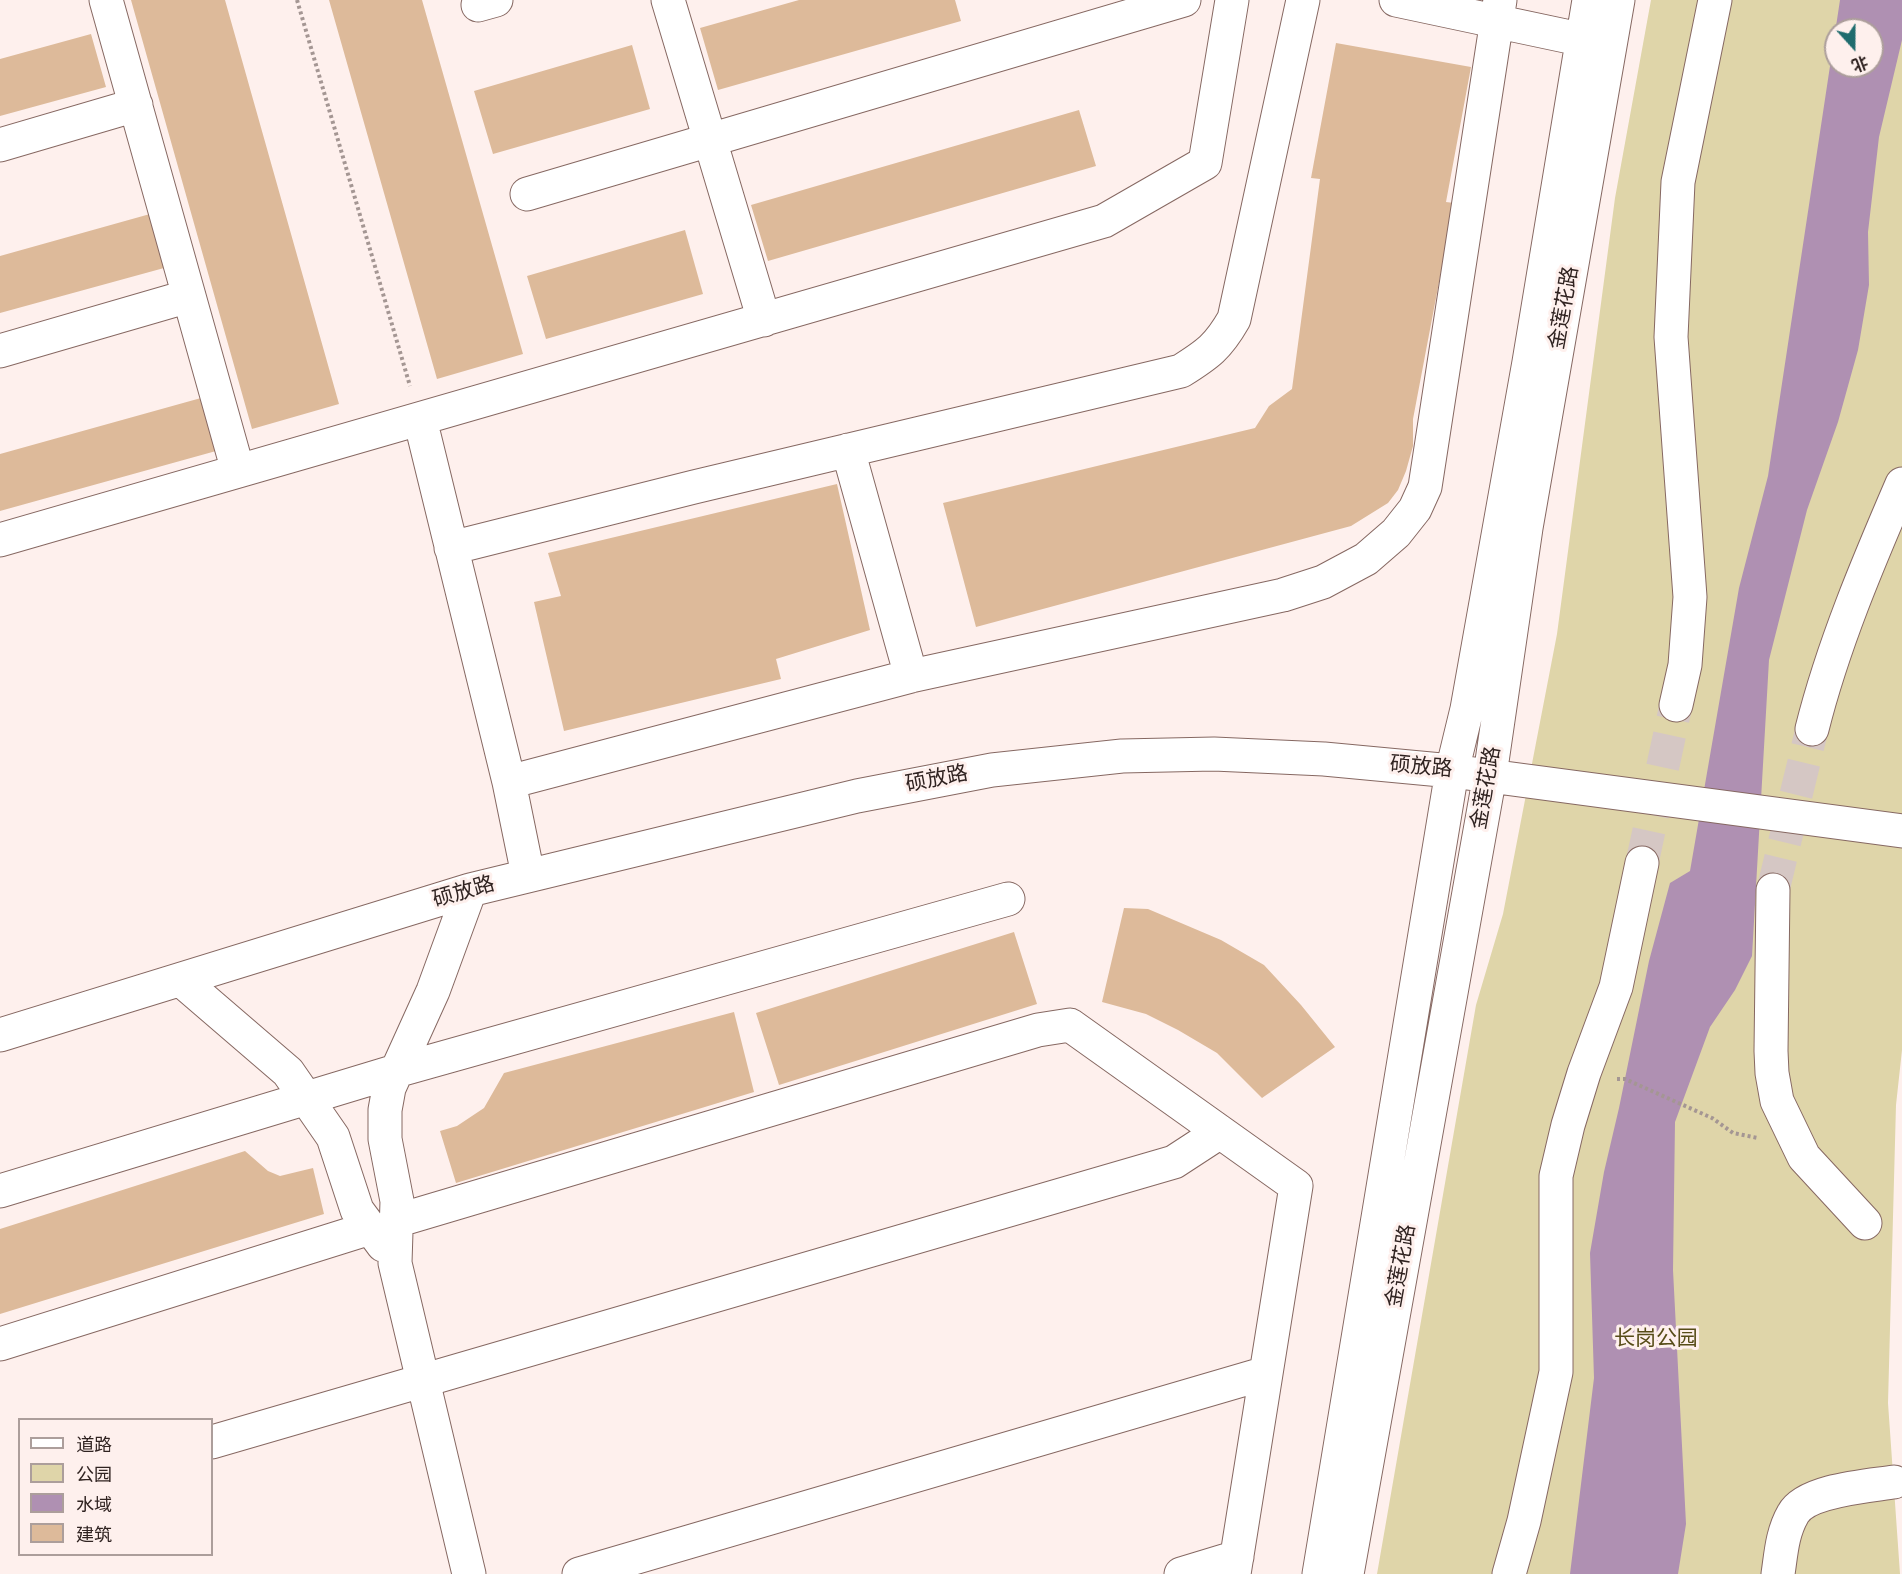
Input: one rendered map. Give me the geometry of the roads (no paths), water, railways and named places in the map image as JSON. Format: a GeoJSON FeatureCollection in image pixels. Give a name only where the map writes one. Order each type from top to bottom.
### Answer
{"type":"FeatureCollection","features":[{"type":"Feature","properties":{"kind":"street"},"geometry":{"type":"LineString","coordinates":[[106,0],[238,471]]}},
{"type":"Feature","properties":{"kind":"street"},"geometry":{"type":"LineString","coordinates":[[668,0],[764,320]]}},
{"type":"Feature","properties":{"kind":"street"},"geometry":{"type":"LineString","coordinates":[[527,194],[1184,0]]}},
{"type":"Feature","properties":{"kind":"street"},"geometry":{"type":"LineString","coordinates":[[0,540],[1104,221],[1205,163],[1232,2],[1191,0]]}},
{"type":"Feature","properties":{"kind":"street"},"geometry":{"type":"LineString","coordinates":[[451,548],[1181,371],[1210,352],[1234,319],[1303,0]]}},
{"type":"Feature","properties":{"kind":"street"},"geometry":{"type":"LineString","coordinates":[[1396,0],[1499,10],[1596,43]]}},
{"type":"Feature","properties":{"kind":"street","name":"金莲花路"},"geometry":{"type":"LineString","coordinates":[[1347,1574],[1490,775],[1596,43],[1589,0]]}},
{"type":"Feature","properties":{"kind":"street","name":"金莲花路"},"geometry":{"type":"LineString","coordinates":[[1319,1574],[1452,771],[1467,709],[1527,373],[1596,43],[1618,0]]}},
{"type":"Feature","properties":{"kind":"street"},"geometry":{"type":"LineString","coordinates":[[1676,705],[1685,665],[1690,597],[1671,337],[1678,182],[1715,0]]}},
{"type":"Feature","properties":{"kind":"street"},"geometry":{"type":"LineString","coordinates":[[509,782],[911,676],[1283,595],[1323,582],[1366,559],[1396,533],[1415,509],[1425,487],[1499,10]]}},
{"type":"Feature","properties":{"kind":"street"},"geometry":{"type":"LineString","coordinates":[[0,145],[136,105]]}},
{"type":"Feature","properties":{"kind":"street"},"geometry":{"type":"LineString","coordinates":[[0,351],[189,296]]}},
{"type":"Feature","properties":{"kind":"street"},"geometry":{"type":"LineString","coordinates":[[420,419],[509,782],[528,875]]}},
{"type":"Feature","properties":{"kind":"street"},"geometry":{"type":"LineString","coordinates":[[848,450],[911,676]]}},
{"type":"Feature","properties":{"kind":"street"},"geometry":{"type":"LineString","coordinates":[[1812,729],[1822,690],[1874,551],[1902,484]]}},
{"type":"Feature","properties":{"kind":"street","name":"硕放路"},"geometry":{"type":"LineString","coordinates":[[0,1035],[470,890],[857,795],[1015,767],[1122,756],[1214,754],[1324,759],[1490,775],[1902,831]]}},
{"type":"Feature","properties":{"kind":"street"},"geometry":{"type":"LineString","coordinates":[[1509,1574],[1524,1521],[1556,1372],[1556,1176],[1584,1073],[1616,987],[1642,863]]}},
{"type":"Feature","properties":{"kind":"street"},"geometry":{"type":"LineString","coordinates":[[383,1224],[397,1201],[385,1139],[388,1088],[433,991],[470,890]]}},
{"type":"Feature","properties":{"kind":"street"},"geometry":{"type":"LineString","coordinates":[[1773,890],[1772,1073],[1777,1101],[1804,1157],[1865,1223]]}},
{"type":"Feature","properties":{"kind":"street"},"geometry":{"type":"LineString","coordinates":[[0,1191],[396,1071],[1008,899]]}},
{"type":"Feature","properties":{"kind":"street"},"geometry":{"type":"LineString","coordinates":[[181,980],[288,1072],[333,1137],[357,1210],[383,1224],[396,1263],[469,1574]]}},
{"type":"Feature","properties":{"kind":"street"},"geometry":{"type":"LineString","coordinates":[[0,1344],[383,1224],[1038,1030],[1070,1025],[1296,1186],[1236,1566],[1180,1574]]}},
{"type":"Feature","properties":{"kind":"street"},"geometry":{"type":"LineString","coordinates":[[213,1442],[1174,1162],[1220,1132]]}},
{"type":"Feature","properties":{"kind":"street"},"geometry":{"type":"LineString","coordinates":[[579,1574],[1266,1373]]}},
{"type":"Feature","properties":{"kind":"street"},"geometry":{"type":"LineString","coordinates":[[1778,1574],[1782,1543],[1793,1513],[1806,1502],[1820,1496],[1894,1482]]}},
{"type":"Feature","properties":{"kind":"water"},"geometry":{"type":"Polygon","coordinates":[[[1840,0],[1902,0],[1902,40],[1879,137],[1868,232],[1869,285],[1858,350],[1838,422],[1807,510],[1769,660],[1752,956],[1735,990],[1710,1027],[1675,1122],[1673,1270],[1686,1524],[1678,1574],[1570,1574],[1594,1378],[1590,1253],[1604,1172],[1649,961],[1670,883],[1690,871],[1739,588],[1768,476],[1828,78],[1884,78],[1884,18],[1837,18],[1840,0]]]}},
{"type":"Feature","properties":{"kind":"tunnel"},"geometry":{"type":"LineString","coordinates":[[1642,863],[1676,705]]}},
{"type":"Feature","properties":{"kind":"tunnel"},"geometry":{"type":"LineString","coordinates":[[1773,890],[1812,729]]}},
{"type":"Feature","properties":{"kind":"park label","name":"长岗公园"},"geometry":{"type":"Point","coordinates":[1656,1340]}}]}
